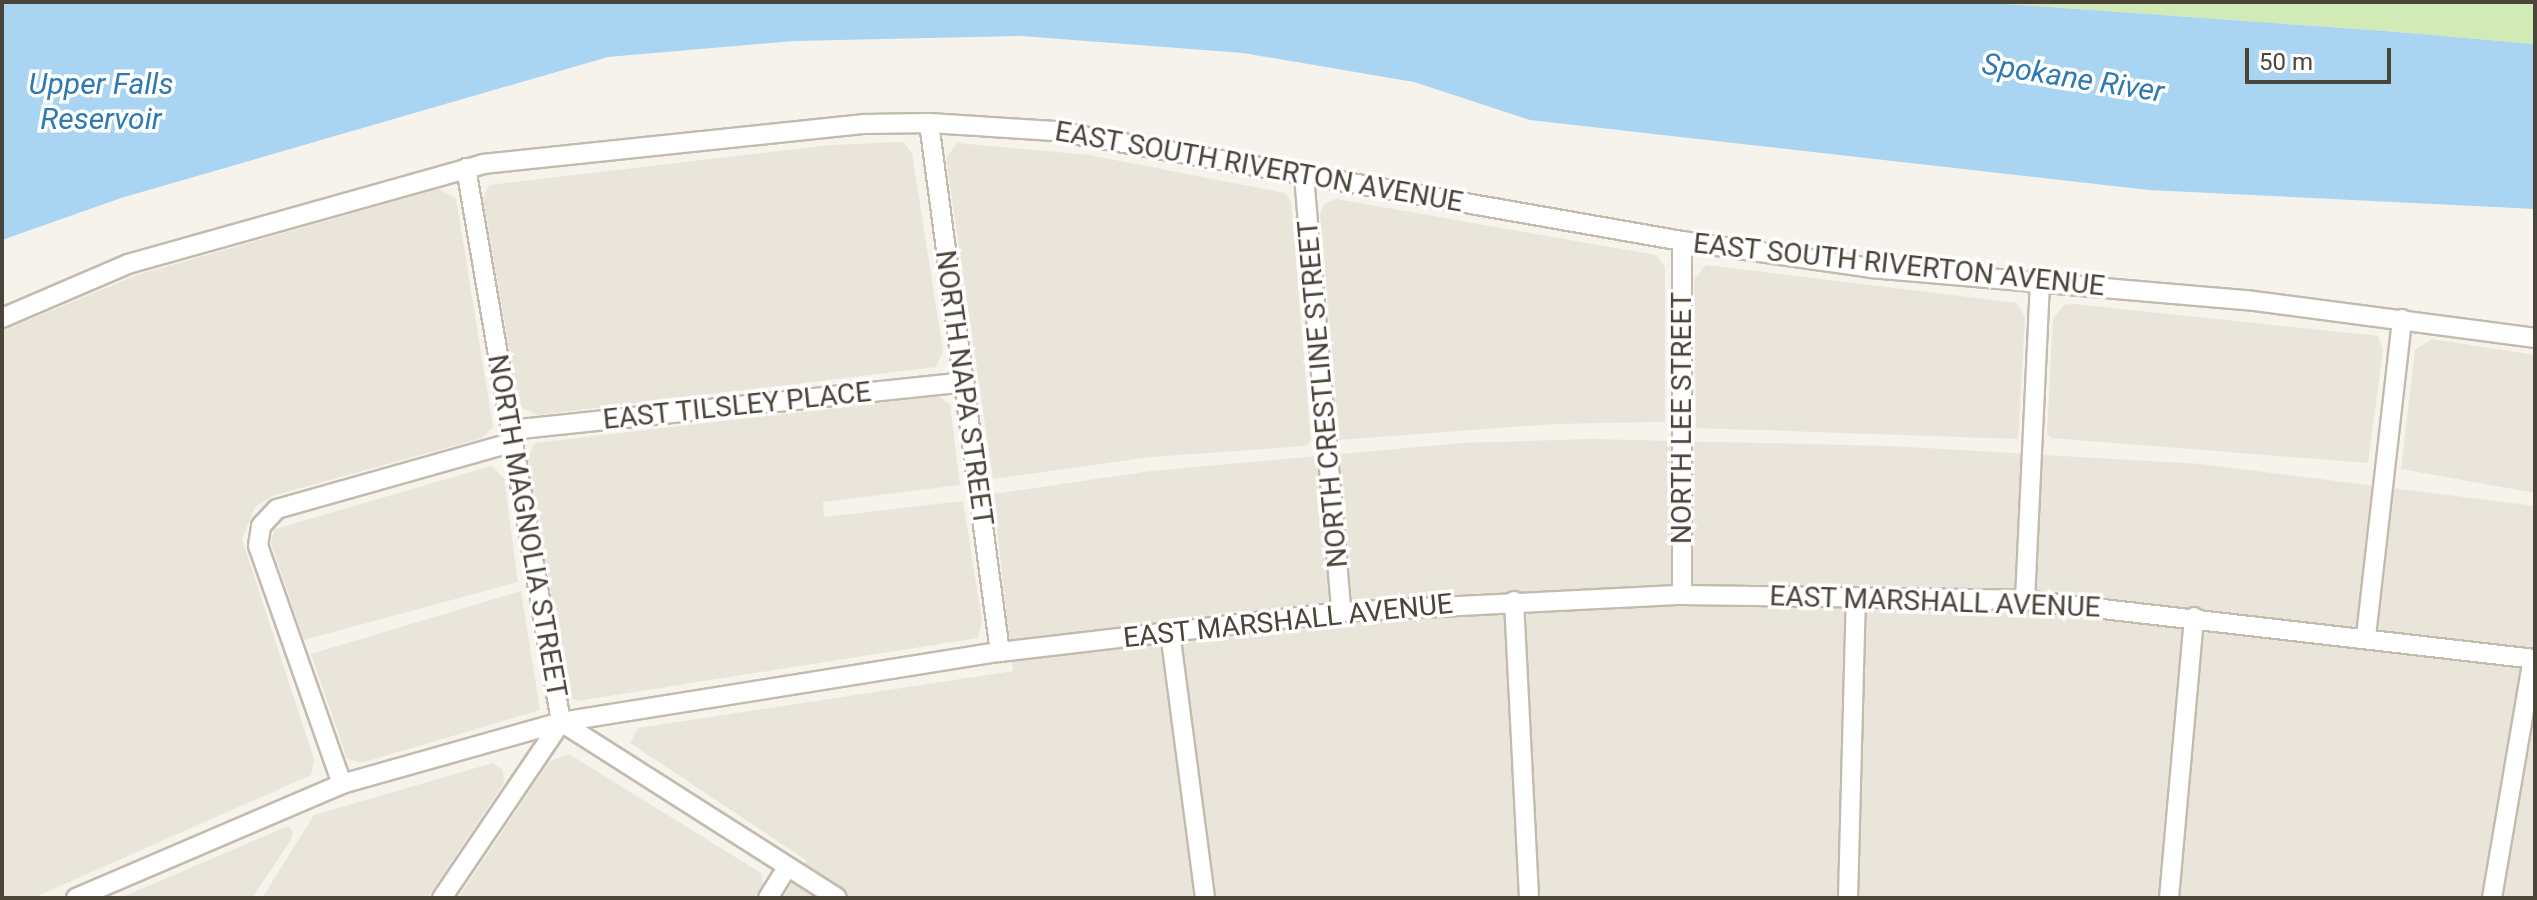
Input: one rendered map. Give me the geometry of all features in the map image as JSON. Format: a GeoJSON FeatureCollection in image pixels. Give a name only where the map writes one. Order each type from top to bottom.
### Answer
{"type":"FeatureCollection","features":[{"type":"Feature","properties":{"kind":"street","name":"EAST SOUTH RIVERTON AVENUE"},"geometry":{"type":"LineString","coordinates":[[2,318],[128,264],[466,168],[865,124],[929,123],[1055,131],[1682,241],[1871,268],[2247,300],[2535,338]]}},
{"type":"Feature","properties":{"kind":"street","name":"NORTH NAPA STREET"},"geometry":{"type":"LineString","coordinates":[[929,123],[1000,652]]}},
{"type":"Feature","properties":{"kind":"street","name":"NORTH MAGNOLIA STREET"},"geometry":{"type":"LineString","coordinates":[[442,898],[561,722],[466,168]]}},
{"type":"Feature","properties":{"kind":"street","name":"NORTH CRESTLINE STREET"},"geometry":{"type":"LineString","coordinates":[[1304,176],[1341,612]]}},
{"type":"Feature","properties":{"kind":"street","name":"NORTH LEE STREET"},"geometry":{"type":"LineString","coordinates":[[1682,241],[1682,595]]}},
{"type":"Feature","properties":{"kind":"street"},"geometry":{"type":"LineString","coordinates":[[2025,600],[2040,283]]}},
{"type":"Feature","properties":{"kind":"street"},"geometry":{"type":"LineString","coordinates":[[2366,636],[2402,319]]}},
{"type":"Feature","properties":{"kind":"street","name":"EAST TILSLEY PLACE"},"geometry":{"type":"LineString","coordinates":[[342,784],[258,546],[261,526],[277,509],[512,436],[964,382]]}},
{"type":"Feature","properties":{"kind":"street","name":"EAST MARSHALL AVENUE"},"geometry":{"type":"LineString","coordinates":[[76,898],[342,784],[561,722],[1000,652],[1341,612],[1682,595],[2025,600],[2366,636],[2534,659]]}},
{"type":"Feature","properties":{"kind":"street"},"geometry":{"type":"LineString","coordinates":[[1848,898],[1856,597]]}},
{"type":"Feature","properties":{"kind":"street"},"geometry":{"type":"LineString","coordinates":[[1514,601],[1529,898]]}},
{"type":"Feature","properties":{"kind":"street"},"geometry":{"type":"LineString","coordinates":[[2169,898],[2194,617]]}},
{"type":"Feature","properties":{"kind":"street"},"geometry":{"type":"LineString","coordinates":[[1170,632],[1205,898]]}},
{"type":"Feature","properties":{"kind":"street"},"geometry":{"type":"LineString","coordinates":[[2492,898],[2534,659]]}},
{"type":"Feature","properties":{"kind":"street"},"geometry":{"type":"LineString","coordinates":[[561,722],[837,898]]}},
{"type":"Feature","properties":{"kind":"street"},"geometry":{"type":"LineString","coordinates":[[768,898],[787,867]]}},
{"type":"Feature","properties":{"kind":"shaded area"},"geometry":{"type":"Polygon","coordinates":[[[903,142],[912,153],[943,351],[936,367],[537,415],[519,406],[483,198],[489,185],[830,145],[903,142]]]}},
{"type":"Feature","properties":{"kind":"shaded area"},"geometry":{"type":"Polygon","coordinates":[[[957,143],[1089,155],[1285,193],[1291,201],[1311,441],[1306,446],[1151,457],[993,479],[946,158],[957,143]]]}},
{"type":"Feature","properties":{"kind":"shaded area"},"geometry":{"type":"Polygon","coordinates":[[[438,189],[456,198],[493,427],[482,438],[272,496],[255,507],[242,539],[314,759],[311,775],[33,898],[2,898],[2,331],[137,275],[438,189]]]}},
{"type":"Feature","properties":{"kind":"shaded area"},"geometry":{"type":"Polygon","coordinates":[[[1336,199],[1656,255],[1665,267],[1665,422],[1554,424],[1339,440],[1320,214],[1324,204],[1336,199]]]}},
{"type":"Feature","properties":{"kind":"shaded area"},"geometry":{"type":"Polygon","coordinates":[[[1706,265],[2017,303],[2025,318],[2018,439],[1696,428],[1694,280],[1706,265]]]}},
{"type":"Feature","properties":{"kind":"shaded area"},"geometry":{"type":"Polygon","coordinates":[[[2064,305],[2378,336],[2383,350],[2368,463],[2051,438],[2047,434],[2053,319],[2064,305]]]}},
{"type":"Feature","properties":{"kind":"shaded area"},"geometry":{"type":"Polygon","coordinates":[[[2431,339],[2535,355],[2535,493],[2401,469],[2415,350],[2431,339]]]}},
{"type":"Feature","properties":{"kind":"shaded area"},"geometry":{"type":"Polygon","coordinates":[[[939,396],[950,405],[960,485],[823,502],[824,517],[963,501],[982,621],[978,638],[577,701],[569,697],[527,457],[535,443],[939,396]]]}},
{"type":"Feature","properties":{"kind":"shaded area"},"geometry":{"type":"Polygon","coordinates":[[[1593,439],[1891,446],[2201,464],[2535,506],[2535,898],[783,898],[806,860],[630,743],[638,728],[1013,671],[993,494],[1151,471],[1462,443],[1593,439]]]}},
{"type":"Feature","properties":{"kind":"shaded area"},"geometry":{"type":"Polygon","coordinates":[[[491,466],[504,478],[518,582],[304,640],[271,543],[275,529],[491,466]]]}},
{"type":"Feature","properties":{"kind":"shaded area"},"geometry":{"type":"Polygon","coordinates":[[[521,591],[540,710],[361,763],[347,758],[311,654],[521,591]]]}},
{"type":"Feature","properties":{"kind":"shaded area"},"geometry":{"type":"Polygon","coordinates":[[[569,754],[761,873],[763,884],[754,898],[458,898],[550,761],[569,754]]]}},
{"type":"Feature","properties":{"kind":"shaded area"},"geometry":{"type":"Polygon","coordinates":[[[493,763],[503,770],[504,783],[427,898],[262,898],[314,815],[493,763]]]}},
{"type":"Feature","properties":{"kind":"shaded area"},"geometry":{"type":"Polygon","coordinates":[[[288,826],[293,831],[291,840],[252,898],[120,898],[288,826]]]}},
{"type":"Feature","properties":{"kind":"green space"},"geometry":{"type":"Polygon","coordinates":[[[1979,2],[2535,2],[2535,44],[2385,31],[1979,2]]]}},
{"type":"Feature","properties":{"kind":"water","name":"Upper Falls Reservoir"},"geometry":{"type":"Polygon","coordinates":[[[2,2],[1979,2],[2385,31],[2535,44],[2535,209],[2149,190],[1530,120],[1414,82],[1243,53],[1021,36],[794,41],[608,57],[121,198],[2,240],[2,2]]]}},
{"type":"Feature","properties":{"kind":"water label","name":"Spokane River"},"geometry":{"type":"Point","coordinates":[2073,78]}}]}
